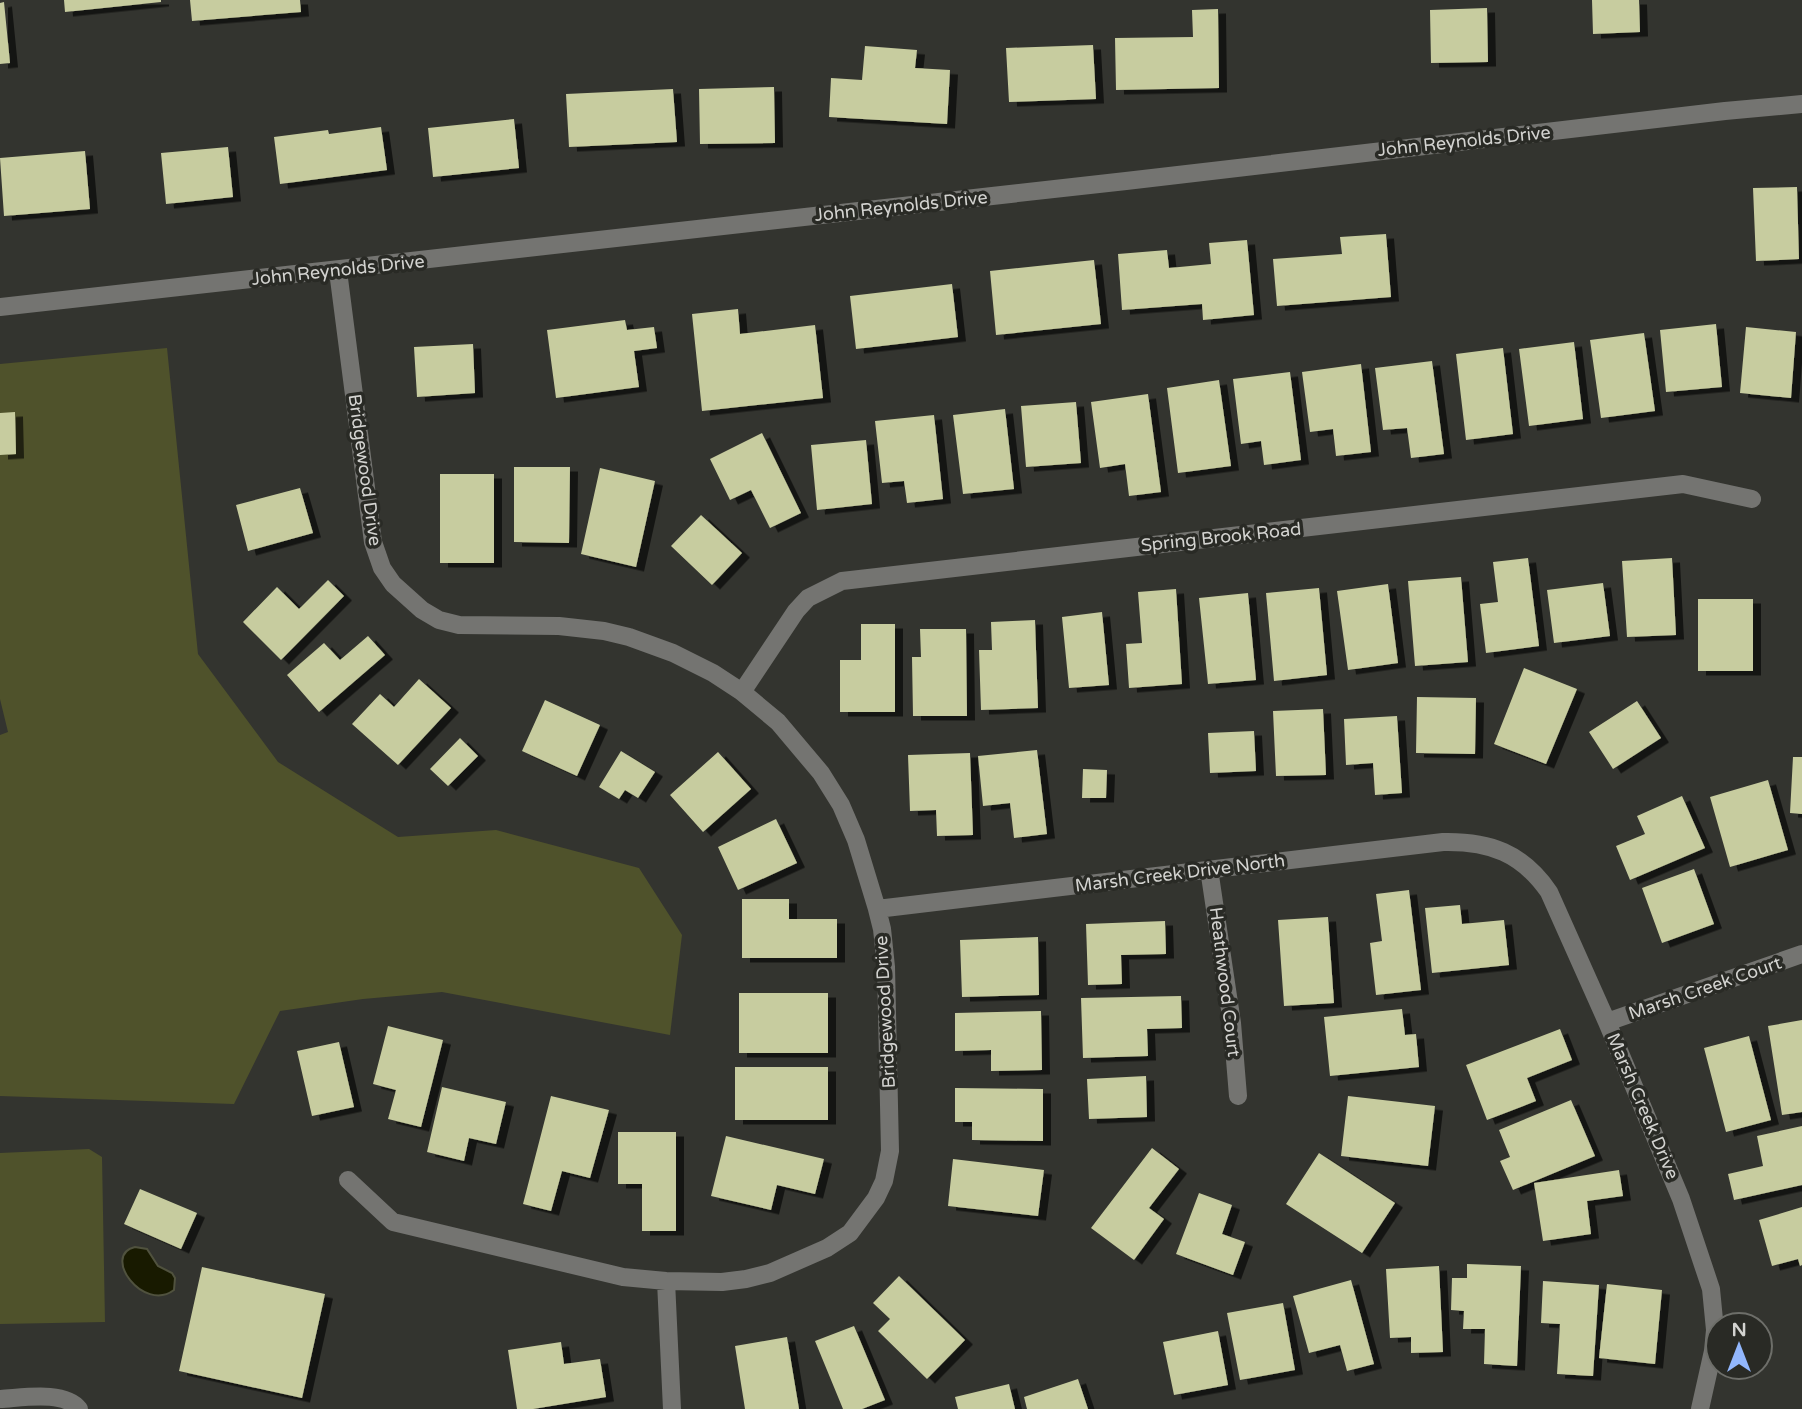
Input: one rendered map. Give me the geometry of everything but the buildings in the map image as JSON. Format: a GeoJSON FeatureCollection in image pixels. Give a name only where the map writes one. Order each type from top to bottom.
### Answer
{"type":"FeatureCollection","features":[{"type":"Feature","properties":{"kind":"street","name":"John Reynolds Drive"},"geometry":{"type":"LineString","coordinates":[[0,307],[1802,104]]}},
{"type":"Feature","properties":{"kind":"street","name":"Bridgewood Drive"},"geometry":{"type":"LineString","coordinates":[[338,271],[373,542],[382,568],[393,584],[422,610],[439,620],[459,625],[559,626],[604,631],[673,653],[713,673],[742,692],[778,722],[821,773],[841,806],[856,840],[882,929],[886,967],[890,1151],[884,1181],[876,1198],[850,1233],[827,1248],[770,1273],[722,1282],[666,1282],[623,1277],[393,1222],[348,1180]]}},
{"type":"Feature","properties":{"kind":"street","name":"Spring Brook Road"},"geometry":{"type":"LineString","coordinates":[[742,692],[796,611],[808,598],[842,581],[1684,484],[1752,499]]}},
{"type":"Feature","properties":{"kind":"street","name":"Marsh Creek Drive North"},"geometry":{"type":"LineString","coordinates":[[877,909],[1443,842],[1466,841],[1483,845]]}},
{"type":"Feature","properties":{"kind":"street","name":"Marsh Creek Drive"},"geometry":{"type":"LineString","coordinates":[[1483,845],[1515,857],[1539,878],[1549,892],[1681,1199],[1712,1289],[1715,1330],[1713,1351],[1700,1409]]}},
{"type":"Feature","properties":{"kind":"street","name":"Heathwood Court"},"geometry":{"type":"LineString","coordinates":[[1209,869],[1232,1023],[1238,1096]]}},
{"type":"Feature","properties":{"kind":"street","name":"Marsh Creek Court"},"geometry":{"type":"LineString","coordinates":[[1607,1022],[1802,954]]}},
{"type":"Feature","properties":{"kind":"street"},"geometry":{"type":"LineString","coordinates":[[666,1282],[672,1409]]}},
{"type":"Feature","properties":{"kind":"street"},"geometry":{"type":"LineString","coordinates":[[0,1399],[57,1397],[79,1409]]}},
{"type":"Feature","properties":{"kind":"green space"},"geometry":{"type":"Polygon","coordinates":[[[167,348],[198,654],[278,762],[398,837],[496,830],[639,868],[682,935],[670,1035],[442,992],[363,999],[280,1011],[234,1104],[0,1096],[0,735],[8,732],[0,699],[0,364],[167,348]]]}},
{"type":"Feature","properties":{"kind":"green space"},"geometry":{"type":"Polygon","coordinates":[[[89,1149],[102,1157],[105,1322],[0,1324],[0,1153],[89,1149]]]}},
{"type":"Feature","properties":{"kind":"shaded area"},"geometry":{"type":"Polygon","coordinates":[[[135,1247],[147,1249],[158,1266],[172,1273],[175,1278],[174,1290],[162,1295],[150,1294],[139,1289],[130,1280],[122,1260],[126,1252],[135,1247]]]}}]}
